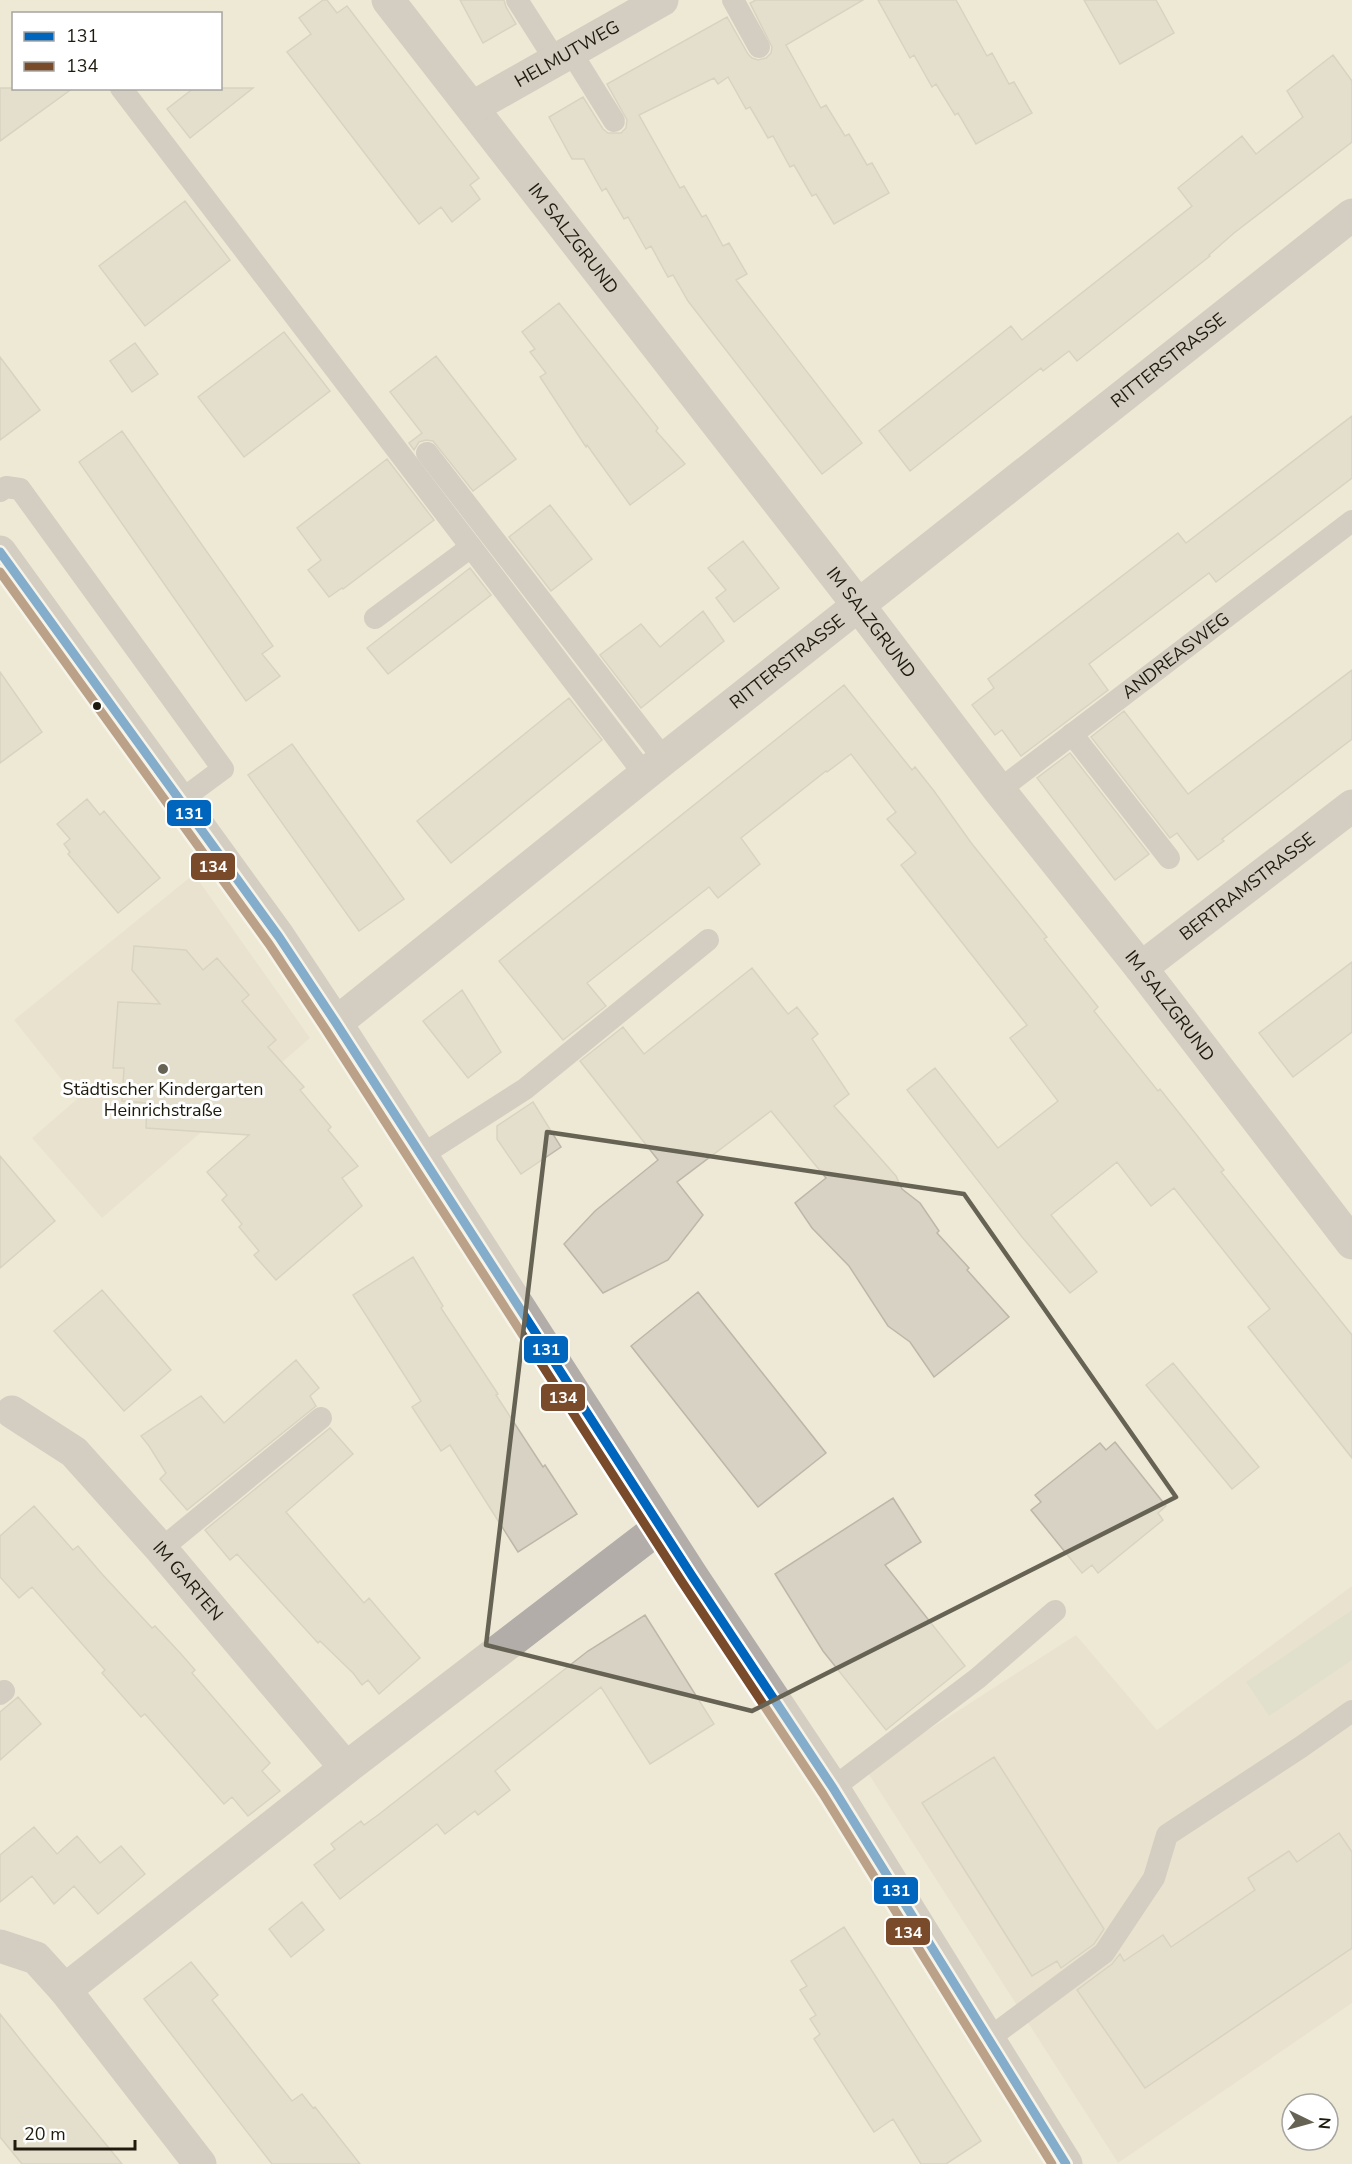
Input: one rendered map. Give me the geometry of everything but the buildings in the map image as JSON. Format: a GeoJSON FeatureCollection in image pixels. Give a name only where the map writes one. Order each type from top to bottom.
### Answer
{"type":"FeatureCollection","features":[{"type":"Feature","properties":{"kind":"street","name":"IM SALZGRUND"},"geometry":{"type":"LineString","coordinates":[[388,0],[1352,1243]]}},
{"type":"Feature","properties":{"kind":"street","name":"HELMUTWEG"},"geometry":{"type":"LineString","coordinates":[[473,107],[662,0]]}},
{"type":"Feature","properties":{"kind":"street","name":"RITTERSTRASSE"},"geometry":{"type":"LineString","coordinates":[[336,1023],[655,767],[1352,215]]}},
{"type":"Feature","properties":{"kind":"street"},"geometry":{"type":"LineString","coordinates":[[0,552],[279,937],[336,1023],[660,1527],[833,1788],[1066,2164]]}},
{"type":"Feature","properties":{"kind":"street","name":"BERTRAMSTRASSE"},"geometry":{"type":"LineString","coordinates":[[1141,968],[1352,806]]}},
{"type":"Feature","properties":{"kind":"street","name":"IM GARTEN"},"geometry":{"type":"LineString","coordinates":[[12,1412],[74,1452],[161,1549],[346,1768]]}},
{"type":"Feature","properties":{"kind":"street"},"geometry":{"type":"LineString","coordinates":[[65,1990],[346,1768],[660,1527]]}},
{"type":"Feature","properties":{"kind":"street"},"geometry":{"type":"LineString","coordinates":[[0,1946],[36,1958],[65,1990],[200,2164]]}},
{"type":"Feature","properties":{"kind":"lane"},"geometry":{"type":"LineString","coordinates":[[517,0],[614,121]]}},
{"type":"Feature","properties":{"kind":"lane"},"geometry":{"type":"LineString","coordinates":[[733,0],[759,47]]}},
{"type":"Feature","properties":{"kind":"lane"},"geometry":{"type":"LineString","coordinates":[[123,90],[471,548],[655,767]]}},
{"type":"Feature","properties":{"kind":"lane"},"geometry":{"type":"LineString","coordinates":[[427,453],[655,767]]}},
{"type":"Feature","properties":{"kind":"lane"},"geometry":{"type":"LineString","coordinates":[[0,491],[6,487],[20,489],[223,769],[181,800]]}},
{"type":"Feature","properties":{"kind":"lane","name":"ANDREASWEG"},"geometry":{"type":"LineString","coordinates":[[999,789],[1352,521]]}},
{"type":"Feature","properties":{"kind":"lane"},"geometry":{"type":"LineString","coordinates":[[375,618],[471,548]]}},
{"type":"Feature","properties":{"kind":"lane"},"geometry":{"type":"LineString","coordinates":[[1072,734],[1169,858]]}},
{"type":"Feature","properties":{"kind":"lane"},"geometry":{"type":"LineString","coordinates":[[422,1155],[525,1089],[708,940]]}},
{"type":"Feature","properties":{"kind":"lane"},"geometry":{"type":"LineString","coordinates":[[161,1549],[321,1418]]}},
{"type":"Feature","properties":{"kind":"lane"},"geometry":{"type":"LineString","coordinates":[[833,1788],[978,1678],[1055,1611]]}},
{"type":"Feature","properties":{"kind":"lane"},"geometry":{"type":"LineString","coordinates":[[988,2039],[1104,1953],[1154,1878],[1167,1835],[1352,1711]]}},
{"type":"Feature","properties":{"kind":"highlighted area"},"geometry":{"type":"Polygon","coordinates":[[[547,1132],[964,1194],[1176,1497],[752,1711],[486,1645],[547,1132]]]}},
{"type":"Feature","properties":{"kind":"shaded area","name":"Städtischer Kindergarten Heinrichstraße"},"geometry":{"type":"Polygon","coordinates":[[[194,874],[310,1038],[102,1218],[32,1138],[77,1099],[14,1020],[194,874]]]}},
{"type":"Feature","properties":{"kind":"shaded area"},"geometry":{"type":"Polygon","coordinates":[[[1352,1586],[1352,2003],[1118,2163],[866,1770],[1076,1635],[1157,1730],[1352,1586]]]}},
{"type":"Feature","properties":{"kind":"green space"},"geometry":{"type":"Polygon","coordinates":[[[1352,1610],[1352,1660],[1269,1716],[1246,1682],[1352,1610]]]}},
{"type":"Feature","properties":{"kind":"transit line","name":"131"},"geometry":{"type":"LineString","coordinates":[[0,552],[279,937],[336,1023],[692,1576],[833,1788],[1066,2164]]}},
{"type":"Feature","properties":{"kind":"transit line","name":"134"},"geometry":{"type":"LineString","coordinates":[[0,572],[269,944],[326,1030],[682,1582],[823,1794],[1052,2164]]}},
{"type":"Feature","properties":{"kind":"place","name":"Städtischer Kindergarten Heinrichstraße"},"geometry":{"type":"Point","coordinates":[163,1069]}}]}
